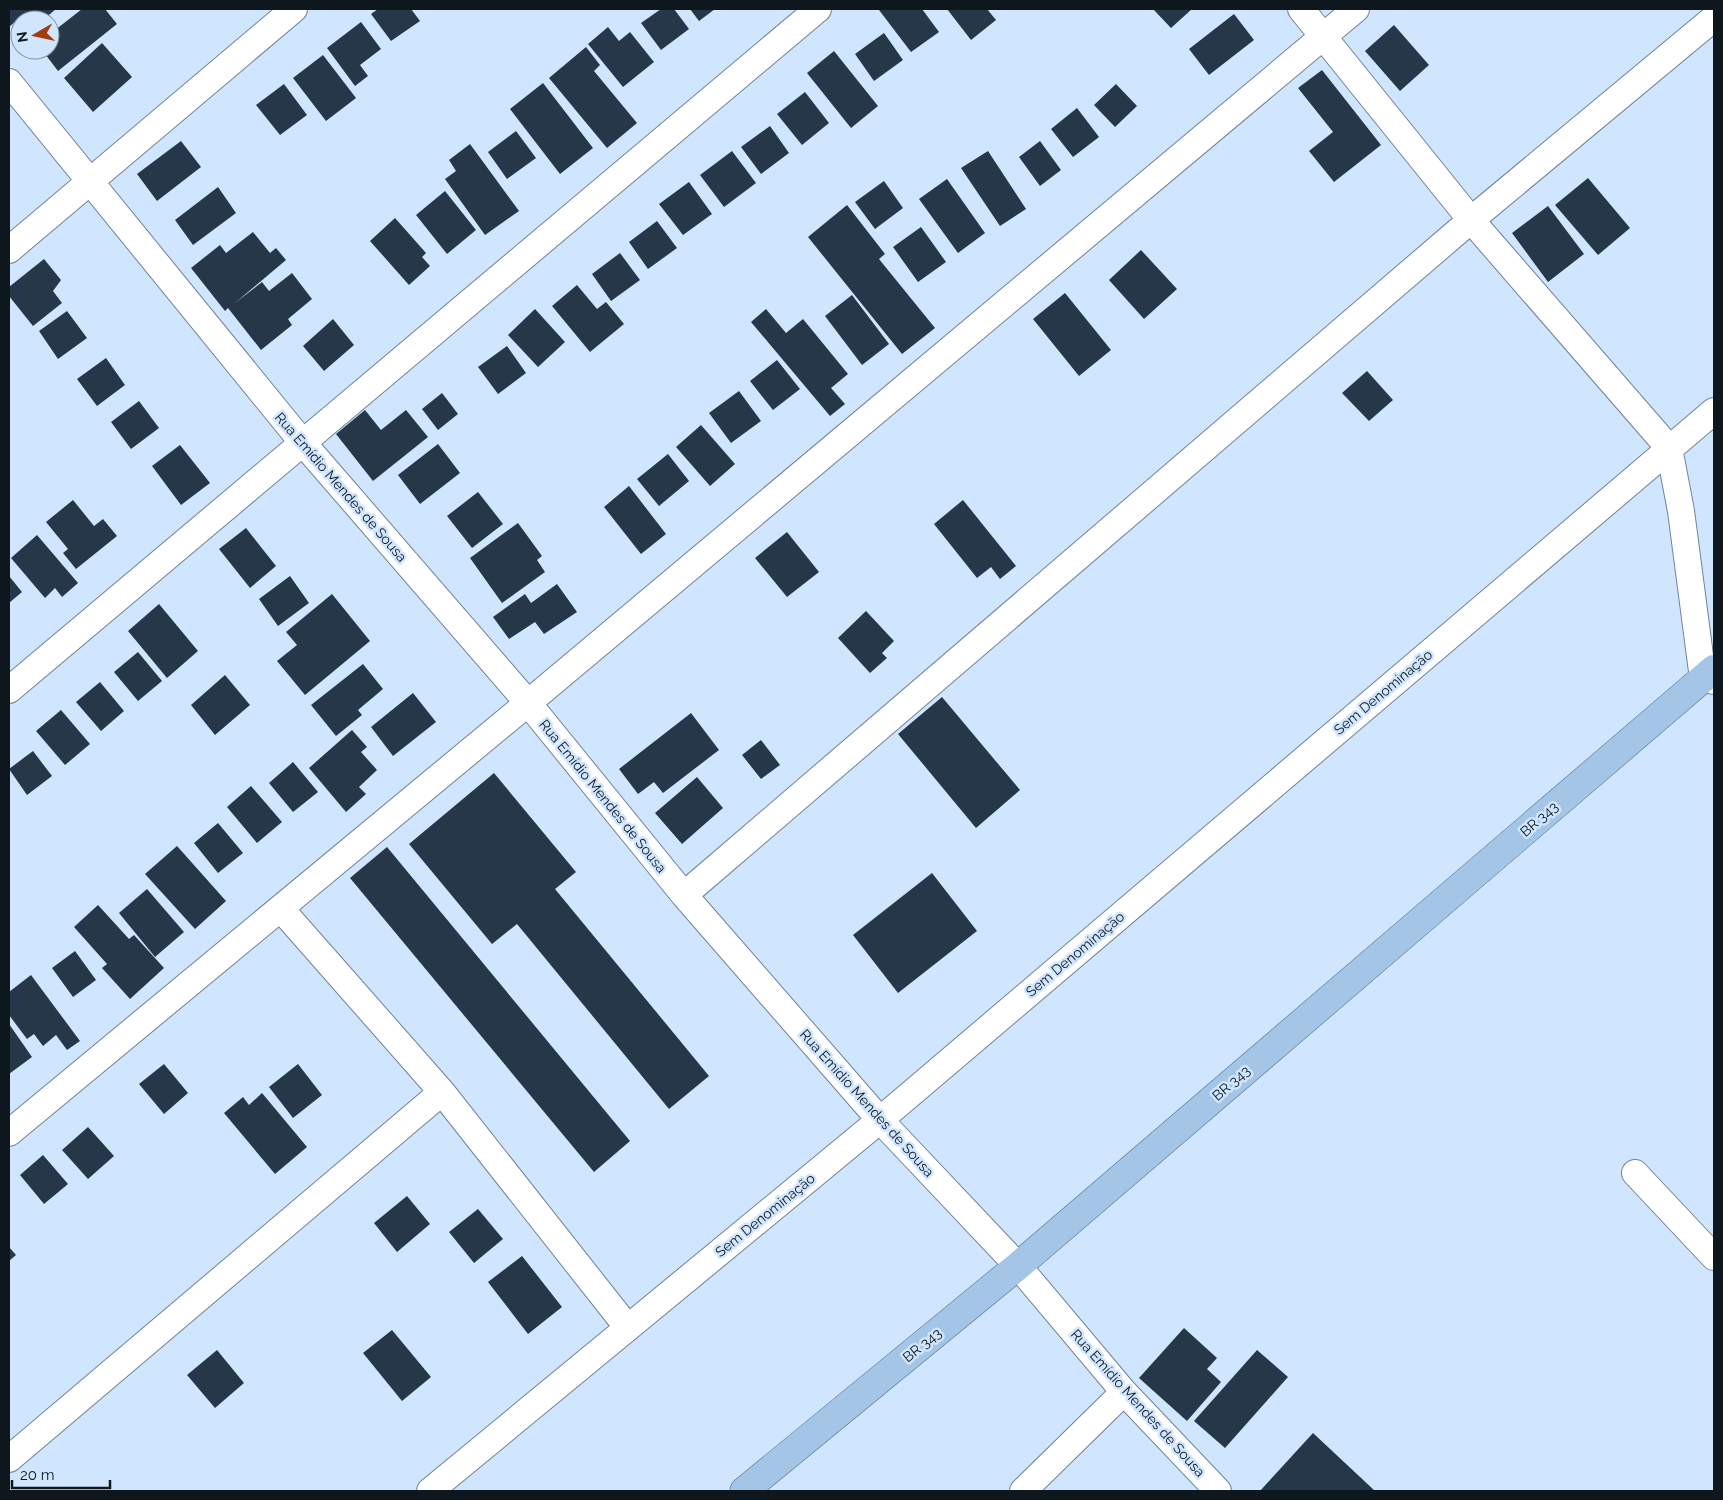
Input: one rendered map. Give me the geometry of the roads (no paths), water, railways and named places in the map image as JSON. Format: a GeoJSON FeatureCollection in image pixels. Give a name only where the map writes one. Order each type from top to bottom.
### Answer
{"type":"FeatureCollection","features":[{"type":"Feature","properties":{"kind":"main road","name":"BR 343"},"geometry":{"type":"LineString","coordinates":[[744,1491],[1018,1266],[1710,676]]}},
{"type":"Feature","properties":{"kind":"street"},"geometry":{"type":"LineString","coordinates":[[9,250],[294,9]]}},
{"type":"Feature","properties":{"kind":"street"},"geometry":{"type":"LineString","coordinates":[[9,690],[818,9]]}},
{"type":"Feature","properties":{"kind":"street"},"geometry":{"type":"LineString","coordinates":[[1301,9],[1471,220],[1669,448],[1710,676]]}},
{"type":"Feature","properties":{"kind":"street"},"geometry":{"type":"LineString","coordinates":[[9,1133],[528,703],[1356,9]]}},
{"type":"Feature","properties":{"kind":"street"},"geometry":{"type":"LineString","coordinates":[[684,895],[1471,220],[1714,18]]}},
{"type":"Feature","properties":{"kind":"street","name":"Rua Emídio Mendes de Sousa"},"geometry":{"type":"LineString","coordinates":[[9,82],[303,443],[528,703],[684,895],[880,1120],[1018,1266],[1124,1392],[1218,1491]]}},
{"type":"Feature","properties":{"kind":"street","name":"Sem Denominação"},"geometry":{"type":"LineString","coordinates":[[430,1491],[880,1120],[1714,411]]}},
{"type":"Feature","properties":{"kind":"street"},"geometry":{"type":"LineString","coordinates":[[281,909],[442,1092],[628,1328]]}},
{"type":"Feature","properties":{"kind":"street"},"geometry":{"type":"LineString","coordinates":[[9,1459],[442,1092]]}},
{"type":"Feature","properties":{"kind":"street"},"geometry":{"type":"LineString","coordinates":[[1635,1174],[1714,1256]]}},
{"type":"Feature","properties":{"kind":"street"},"geometry":{"type":"LineString","coordinates":[[1023,1491],[1124,1392]]}}]}
